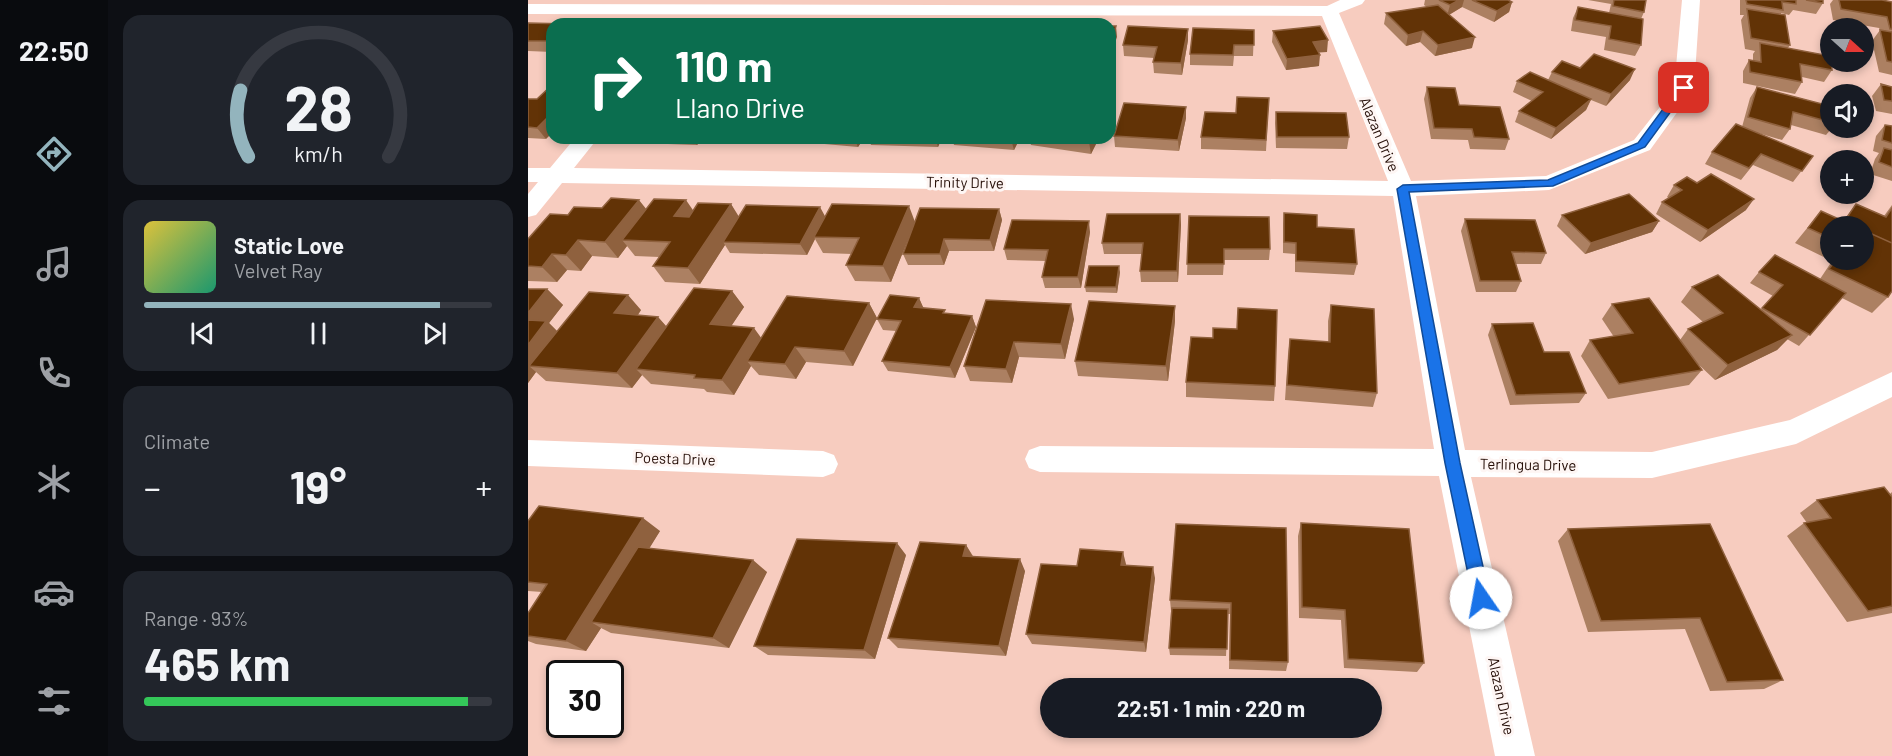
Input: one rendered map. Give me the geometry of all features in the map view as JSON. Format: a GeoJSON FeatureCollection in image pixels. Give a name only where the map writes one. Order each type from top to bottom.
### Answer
{"type":"FeatureCollection","features":[{"type":"Feature","properties":{"kind":"street"},"geometry":{"type":"LineString","coordinates":[[528,9],[694,12],[1329,11],[1356,0]]}},
{"type":"Feature","properties":{"kind":"street","name":"Trinity Drive"},"geometry":{"type":"LineString","coordinates":[[528,175],[1403,189],[1549,183],[1641,145],[1684,88],[1691,0]]}},
{"type":"Feature","properties":{"kind":"street","name":"Alazan Drive"},"geometry":{"type":"LineString","coordinates":[[1329,11],[1403,189],[1452,463],[1515,756]]}},
{"type":"Feature","properties":{"kind":"street"},"geometry":{"type":"LineString","coordinates":[[528,209],[582,144]]}},
{"type":"Feature","properties":{"kind":"street","name":"Terlingua Drive"},"geometry":{"type":"LineString","coordinates":[[1040,459],[1652,465],[1796,431],[1892,384]]}},
{"type":"Feature","properties":{"kind":"street","name":"Poesta Drive"},"geometry":{"type":"LineString","coordinates":[[528,453],[823,464]]}},
{"type":"Feature","properties":{"kind":"building"},"geometry":{"type":"Polygon","coordinates":[[[1439,0],[1459,0],[1450,5],[1439,0]]]}},
{"type":"Feature","properties":{"kind":"building"},"geometry":{"type":"Polygon","coordinates":[[[1472,0],[1508,0],[1512,2],[1497,11],[1472,0]]]}},
{"type":"Feature","properties":{"kind":"building"},"geometry":{"type":"Polygon","coordinates":[[[1614,0],[1646,0],[1644,12],[1613,6],[1614,0]]]}},
{"type":"Feature","properties":{"kind":"building"},"geometry":{"type":"Polygon","coordinates":[[[1746,0],[1796,0],[1796,4],[1782,2],[1783,10],[1747,4],[1746,0]]]}},
{"type":"Feature","properties":{"kind":"building"},"geometry":{"type":"Polygon","coordinates":[[[1806,0],[1823,0],[1823,3],[1806,0]]]}},
{"type":"Feature","properties":{"kind":"building"},"geometry":{"type":"Polygon","coordinates":[[[1839,0],[1892,2],[1892,29],[1890,29],[1887,17],[1841,9],[1839,0]]]}},
{"type":"Feature","properties":{"kind":"building"},"geometry":{"type":"Polygon","coordinates":[[[1438,5],[1475,37],[1438,45],[1423,31],[1408,35],[1386,13],[1438,5]]]}},
{"type":"Feature","properties":{"kind":"building"},"geometry":{"type":"Polygon","coordinates":[[[1578,7],[1643,19],[1641,45],[1609,39],[1611,26],[1575,20],[1578,7]]]}},
{"type":"Feature","properties":{"kind":"building"},"geometry":{"type":"Polygon","coordinates":[[[1747,9],[1785,15],[1790,45],[1751,38],[1747,9]]]}},
{"type":"Feature","properties":{"kind":"building"},"geometry":{"type":"Polygon","coordinates":[[[528,23],[546,23],[546,41],[528,41],[528,23]]]}},
{"type":"Feature","properties":{"kind":"building"},"geometry":{"type":"Polygon","coordinates":[[[1128,26],[1188,29],[1181,63],[1153,62],[1157,47],[1123,45],[1128,26]]]}},
{"type":"Feature","properties":{"kind":"building"},"geometry":{"type":"Polygon","coordinates":[[[1320,26],[1328,40],[1313,42],[1320,55],[1287,59],[1273,31],[1320,26]]]}},
{"type":"Feature","properties":{"kind":"building"},"geometry":{"type":"Polygon","coordinates":[[[1193,28],[1254,30],[1254,45],[1234,45],[1233,55],[1190,54],[1193,28]]]}},
{"type":"Feature","properties":{"kind":"building"},"geometry":{"type":"Polygon","coordinates":[[[1880,30],[1892,32],[1892,62],[1887,61],[1880,30]]]}},
{"type":"Feature","properties":{"kind":"building"},"geometry":{"type":"Polygon","coordinates":[[[1760,43],[1820,54],[1820,68],[1800,64],[1802,82],[1750,72],[1749,60],[1761,62],[1760,43]]]}},
{"type":"Feature","properties":{"kind":"building"},"geometry":{"type":"Polygon","coordinates":[[[1594,54],[1635,69],[1611,94],[1552,72],[1562,61],[1580,68],[1594,54]]]}},
{"type":"Feature","properties":{"kind":"building"},"geometry":{"type":"Polygon","coordinates":[[[1530,72],[1591,99],[1556,128],[1519,111],[1543,92],[1517,81],[1530,72]]]}},
{"type":"Feature","properties":{"kind":"building"},"geometry":{"type":"Polygon","coordinates":[[[1881,84],[1892,87],[1892,101],[1884,100],[1881,84]]]}},
{"type":"Feature","properties":{"kind":"building"},"geometry":{"type":"Polygon","coordinates":[[[1427,87],[1455,88],[1459,105],[1500,107],[1509,139],[1474,137],[1472,129],[1434,128],[1427,87]]]}},
{"type":"Feature","properties":{"kind":"building"},"geometry":{"type":"Polygon","coordinates":[[[1757,87],[1820,103],[1820,119],[1793,112],[1790,129],[1748,117],[1757,87]]]}},
{"type":"Feature","properties":{"kind":"building"},"geometry":{"type":"Polygon","coordinates":[[[546,91],[546,119],[537,128],[528,127],[528,99],[537,99],[546,91]]]}},
{"type":"Feature","properties":{"kind":"building"},"geometry":{"type":"Polygon","coordinates":[[[1237,97],[1269,98],[1266,140],[1201,137],[1205,112],[1236,113],[1237,97]]]}},
{"type":"Feature","properties":{"kind":"building"},"geometry":{"type":"Polygon","coordinates":[[[1124,103],[1186,107],[1178,140],[1116,136],[1124,103]]]}},
{"type":"Feature","properties":{"kind":"building"},"geometry":{"type":"Polygon","coordinates":[[[1276,112],[1346,113],[1349,137],[1277,137],[1276,112]]]}},
{"type":"Feature","properties":{"kind":"building"},"geometry":{"type":"Polygon","coordinates":[[[1736,124],[1813,156],[1802,171],[1761,154],[1749,168],[1712,152],[1736,124]]]}},
{"type":"Feature","properties":{"kind":"building"},"geometry":{"type":"Polygon","coordinates":[[[1885,125],[1892,126],[1892,143],[1882,140],[1885,125]]]}},
{"type":"Feature","properties":{"kind":"building"},"geometry":{"type":"Polygon","coordinates":[[[1884,148],[1892,150],[1892,167],[1879,162],[1884,148]]]}},
{"type":"Feature","properties":{"kind":"building"},"geometry":{"type":"Polygon","coordinates":[[[1711,174],[1754,199],[1708,230],[1662,202],[1682,190],[1674,185],[1687,177],[1697,183],[1711,174]]]}},
{"type":"Feature","properties":{"kind":"building"},"geometry":{"type":"Polygon","coordinates":[[[1629,194],[1659,221],[1591,243],[1562,215],[1629,194]]]}},
{"type":"Feature","properties":{"kind":"building"},"geometry":{"type":"Polygon","coordinates":[[[611,198],[639,200],[605,242],[578,240],[566,255],[552,254],[542,267],[528,266],[528,239],[550,214],[568,215],[574,207],[602,208],[611,198]]]}},
{"type":"Feature","properties":{"kind":"building"},"geometry":{"type":"Polygon","coordinates":[[[654,199],[686,200],[674,216],[689,217],[698,203],[731,204],[688,268],[653,266],[670,242],[622,240],[654,199]]]}},
{"type":"Feature","properties":{"kind":"building"},"geometry":{"type":"Polygon","coordinates":[[[832,204],[909,206],[883,266],[846,265],[859,238],[814,237],[832,204]]]}},
{"type":"Feature","properties":{"kind":"building"},"geometry":{"type":"Polygon","coordinates":[[[1856,204],[1886,217],[1892,208],[1892,243],[1874,235],[1874,216],[1848,216],[1856,204]]]}},
{"type":"Feature","properties":{"kind":"building"},"geometry":{"type":"Polygon","coordinates":[[[746,205],[820,207],[800,244],[723,242],[746,205]]]}},
{"type":"Feature","properties":{"kind":"building"},"geometry":{"type":"Polygon","coordinates":[[[920,208],[999,209],[990,240],[944,239],[940,254],[903,254],[920,208]]]}},
{"type":"Feature","properties":{"kind":"building"},"geometry":{"type":"Polygon","coordinates":[[[1821,211],[1832,216],[1820,216],[1820,233],[1808,228],[1821,211]]]}},
{"type":"Feature","properties":{"kind":"building"},"geometry":{"type":"Polygon","coordinates":[[[1284,213],[1317,215],[1317,227],[1354,229],[1357,264],[1296,261],[1296,243],[1284,242],[1284,213]]]}},
{"type":"Feature","properties":{"kind":"building"},"geometry":{"type":"Polygon","coordinates":[[[1107,214],[1180,214],[1177,271],[1140,271],[1143,243],[1102,243],[1107,214]]]}},
{"type":"Feature","properties":{"kind":"building"},"geometry":{"type":"Polygon","coordinates":[[[1189,216],[1269,217],[1270,249],[1224,249],[1224,264],[1187,264],[1189,216]]]}},
{"type":"Feature","properties":{"kind":"building"},"geometry":{"type":"Polygon","coordinates":[[[1465,219],[1535,220],[1546,253],[1512,252],[1521,281],[1480,281],[1465,219]]]}},
{"type":"Feature","properties":{"kind":"building"},"geometry":{"type":"Polygon","coordinates":[[[1012,220],[1089,221],[1078,277],[1042,277],[1048,250],[1004,249],[1012,220]]]}},
{"type":"Feature","properties":{"kind":"building"},"geometry":{"type":"Polygon","coordinates":[[[1874,235],[1892,243],[1892,291],[1888,297],[1831,270],[1874,270],[1874,235]]]}},
{"type":"Feature","properties":{"kind":"building"},"geometry":{"type":"Polygon","coordinates":[[[1775,255],[1846,293],[1810,335],[1762,308],[1783,285],[1759,272],[1775,255]]]}},
{"type":"Feature","properties":{"kind":"building"},"geometry":{"type":"Polygon","coordinates":[[[1089,266],[1119,266],[1116,287],[1085,287],[1089,266]]]}},
{"type":"Feature","properties":{"kind":"building"},"geometry":{"type":"Polygon","coordinates":[[[1718,275],[1792,335],[1728,365],[1688,329],[1723,313],[1692,287],[1718,275]]]}},
{"type":"Feature","properties":{"kind":"building"},"geometry":{"type":"Polygon","coordinates":[[[694,288],[732,291],[710,324],[754,328],[722,380],[636,369],[694,288]]]}},
{"type":"Feature","properties":{"kind":"building"},"geometry":{"type":"Polygon","coordinates":[[[528,289],[547,289],[528,313],[528,289]]]}},
{"type":"Feature","properties":{"kind":"building"},"geometry":{"type":"Polygon","coordinates":[[[589,292],[628,295],[614,313],[658,317],[617,373],[529,366],[589,292]]]}},
{"type":"Feature","properties":{"kind":"building"},"geometry":{"type":"Polygon","coordinates":[[[890,295],[919,298],[914,307],[972,316],[950,367],[882,361],[901,321],[877,319],[890,295]]]}},
{"type":"Feature","properties":{"kind":"building"},"geometry":{"type":"Polygon","coordinates":[[[787,296],[869,303],[844,351],[795,347],[785,364],[747,361],[787,296]]]}},
{"type":"Feature","properties":{"kind":"building"},"geometry":{"type":"Polygon","coordinates":[[[1649,298],[1702,370],[1619,384],[1590,340],[1633,333],[1612,304],[1649,298]]]}},
{"type":"Feature","properties":{"kind":"building"},"geometry":{"type":"Polygon","coordinates":[[[986,300],[1071,304],[1061,344],[1014,342],[1006,369],[964,366],[986,300]]]}},
{"type":"Feature","properties":{"kind":"building"},"geometry":{"type":"Polygon","coordinates":[[[1089,301],[1175,306],[1166,366],[1075,361],[1089,301]]]}},
{"type":"Feature","properties":{"kind":"building"},"geometry":{"type":"Polygon","coordinates":[[[1331,305],[1374,309],[1377,393],[1287,385],[1290,339],[1330,342],[1331,305]]]}},
{"type":"Feature","properties":{"kind":"building"},"geometry":{"type":"Polygon","coordinates":[[[1238,308],[1277,310],[1275,386],[1186,382],[1191,337],[1213,338],[1213,328],[1237,329],[1238,308]]]}},
{"type":"Feature","properties":{"kind":"building"},"geometry":{"type":"Polygon","coordinates":[[[528,320],[546,321],[528,345],[528,320]]]}},
{"type":"Feature","properties":{"kind":"building"},"geometry":{"type":"Polygon","coordinates":[[[1533,323],[1544,352],[1569,352],[1586,393],[1516,395],[1492,324],[1533,323]]]}},
{"type":"Feature","properties":{"kind":"building"},"geometry":{"type":"Polygon","coordinates":[[[1884,487],[1892,497],[1892,606],[1868,611],[1804,523],[1831,518],[1817,500],[1884,487]]]}},
{"type":"Feature","properties":{"kind":"building"},"geometry":{"type":"Polygon","coordinates":[[[539,506],[643,518],[566,641],[528,636],[528,613],[547,584],[528,582],[528,521],[539,506]]]}},
{"type":"Feature","properties":{"kind":"building"},"geometry":{"type":"Polygon","coordinates":[[[1301,523],[1409,529],[1424,663],[1348,659],[1345,610],[1302,607],[1301,523]]]}},
{"type":"Feature","properties":{"kind":"building"},"geometry":{"type":"Polygon","coordinates":[[[1176,524],[1286,528],[1288,662],[1230,660],[1231,603],[1170,600],[1176,524]]]}},
{"type":"Feature","properties":{"kind":"building"},"geometry":{"type":"Polygon","coordinates":[[[1710,524],[1783,680],[1727,682],[1700,618],[1601,621],[1568,529],[1710,524]]]}},
{"type":"Feature","properties":{"kind":"building"},"geometry":{"type":"Polygon","coordinates":[[[797,539],[897,543],[864,650],[754,646],[797,539]]]}},
{"type":"Feature","properties":{"kind":"building"},"geometry":{"type":"Polygon","coordinates":[[[920,542],[966,545],[963,556],[1020,559],[999,646],[888,638],[920,542]]]}},
{"type":"Feature","properties":{"kind":"building"},"geometry":{"type":"Polygon","coordinates":[[[638,547],[753,560],[713,638],[591,622],[638,547]]]}},
{"type":"Feature","properties":{"kind":"building"},"geometry":{"type":"Polygon","coordinates":[[[1080,549],[1123,552],[1121,565],[1153,567],[1144,642],[1026,634],[1041,564],[1077,566],[1080,549]]]}},
{"type":"Feature","properties":{"kind":"building"},"geometry":{"type":"Polygon","coordinates":[[[1172,608],[1228,609],[1227,649],[1169,648],[1172,608]]]}},
{"type":"Feature","properties":{"kind":"route"},"geometry":{"type":"LineString","coordinates":[[1481,598],[1452,463],[1403,189],[1549,183],[1641,145],[1684,88]]}}]}
